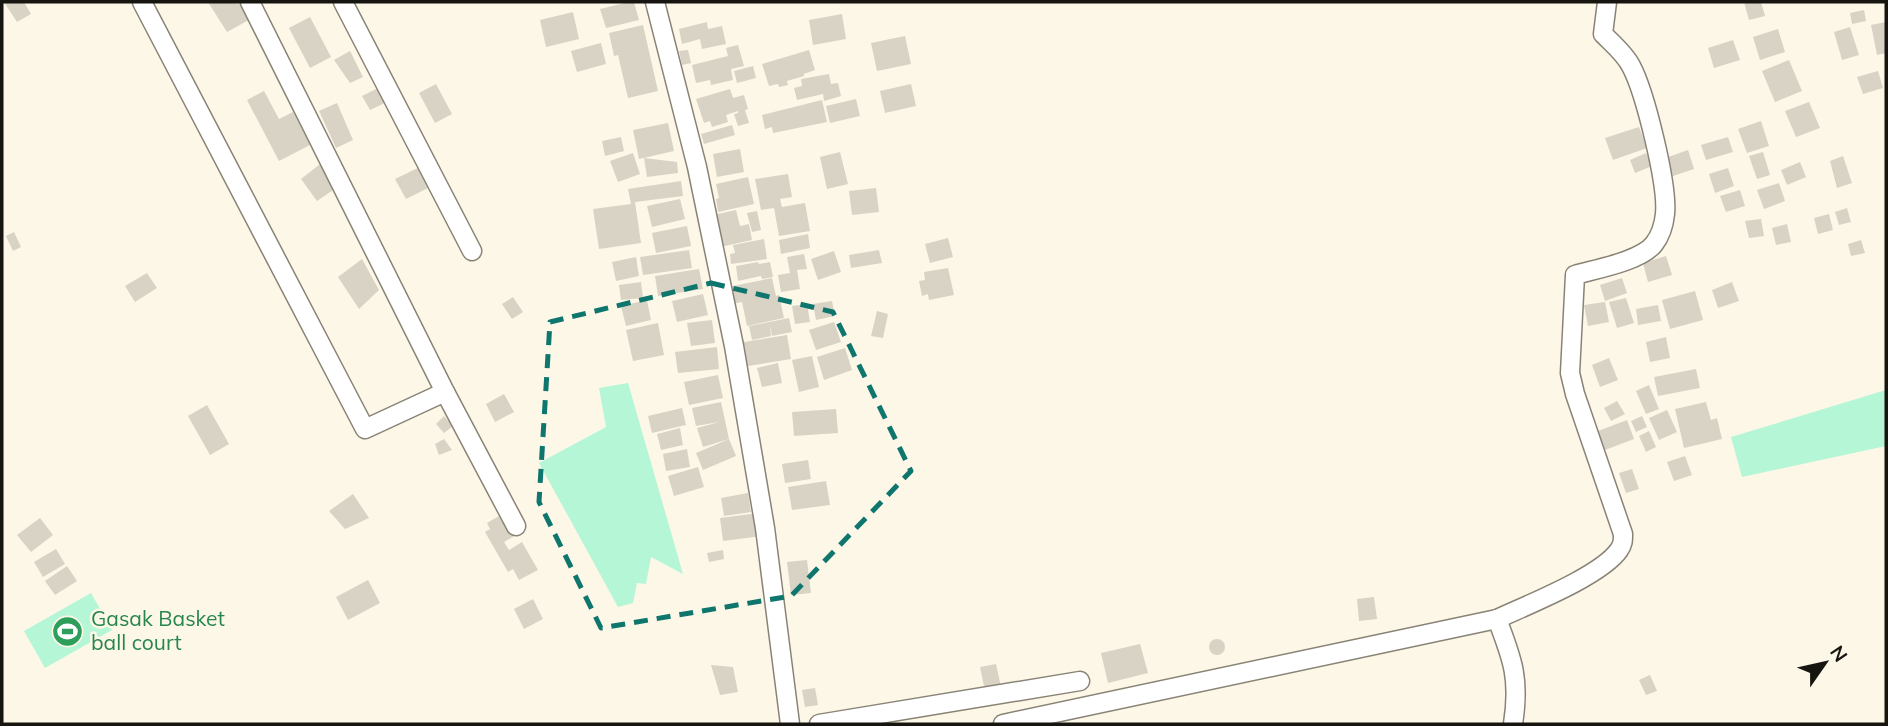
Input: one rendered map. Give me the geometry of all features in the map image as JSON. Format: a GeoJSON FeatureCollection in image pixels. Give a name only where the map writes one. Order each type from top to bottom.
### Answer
{"type":"FeatureCollection","features":[{"type":"Feature","properties":{"kind":"street"},"geometry":{"type":"LineString","coordinates":[[142,2],[365,429],[444,392]]}},
{"type":"Feature","properties":{"kind":"street"},"geometry":{"type":"LineString","coordinates":[[250,2],[444,392],[516,526]]}},
{"type":"Feature","properties":{"kind":"street"},"geometry":{"type":"LineString","coordinates":[[343,2],[472,251]]}},
{"type":"Feature","properties":{"kind":"street"},"geometry":{"type":"LineString","coordinates":[[655,2],[696,167],[734,346],[765,528],[790,724]]}},
{"type":"Feature","properties":{"kind":"street"},"geometry":{"type":"LineString","coordinates":[[1003,724],[1497,619],[1567,587],[1606,563],[1618,552],[1623,543],[1623,534],[1570,373],[1575,275],[1648,251],[1662,231],[1665,213],[1664,187],[1645,103],[1631,66],[1603,34],[1608,2]]}},
{"type":"Feature","properties":{"kind":"street"},"geometry":{"type":"LineString","coordinates":[[1497,619],[1512,657],[1516,676],[1517,701],[1513,724]]}},
{"type":"Feature","properties":{"kind":"street"},"geometry":{"type":"LineString","coordinates":[[819,724],[1080,681]]}},
{"type":"Feature","properties":{"kind":"highlighted area"},"geometry":{"type":"Polygon","coordinates":[[[711,283],[833,312],[911,471],[791,596],[601,628],[539,502],[550,322],[711,283]]]}},
{"type":"Feature","properties":{"kind":"green space"},"geometry":{"type":"Polygon","coordinates":[[[628,383],[683,574],[651,557],[646,584],[637,583],[633,603],[618,607],[539,463],[606,427],[599,388],[628,383]]]}},
{"type":"Feature","properties":{"kind":"green space"},"geometry":{"type":"Polygon","coordinates":[[[1886,390],[1886,446],[1742,477],[1731,437],[1886,390]]]}},
{"type":"Feature","properties":{"kind":"green space","name":"Gasak Basket ball court"},"geometry":{"type":"Polygon","coordinates":[[[91,593],[112,630],[45,668],[24,631],[91,593]]]}},
{"type":"Feature","properties":{"kind":"building"},"geometry":{"type":"Polygon","coordinates":[[[4,2],[24,2],[31,14],[17,22],[4,2]]]}},
{"type":"Feature","properties":{"kind":"building"},"geometry":{"type":"Polygon","coordinates":[[[208,2],[248,2],[256,16],[227,32],[208,2]]]}},
{"type":"Feature","properties":{"kind":"building"},"geometry":{"type":"Polygon","coordinates":[[[634,2],[639,20],[606,28],[600,9],[634,2]]]}},
{"type":"Feature","properties":{"kind":"building"},"geometry":{"type":"Polygon","coordinates":[[[1744,2],[1761,2],[1765,16],[1749,20],[1744,2]]]}},
{"type":"Feature","properties":{"kind":"building"},"geometry":{"type":"Polygon","coordinates":[[[1864,10],[1866,21],[1852,24],[1850,13],[1864,10]]]}},
{"type":"Feature","properties":{"kind":"building"},"geometry":{"type":"Polygon","coordinates":[[[573,12],[579,39],[546,47],[540,20],[573,12]]]}},
{"type":"Feature","properties":{"kind":"building"},"geometry":{"type":"Polygon","coordinates":[[[842,14],[846,39],[813,45],[809,20],[842,14]]]}},
{"type":"Feature","properties":{"kind":"building"},"geometry":{"type":"Polygon","coordinates":[[[310,17],[331,57],[310,68],[289,28],[310,17]]]}},
{"type":"Feature","properties":{"kind":"building"},"geometry":{"type":"Polygon","coordinates":[[[707,22],[708,29],[722,26],[726,44],[702,49],[700,39],[682,44],[679,29],[707,22]]]}},
{"type":"Feature","properties":{"kind":"building"},"geometry":{"type":"Polygon","coordinates":[[[1886,22],[1886,53],[1877,55],[1871,25],[1886,22]]]}},
{"type":"Feature","properties":{"kind":"building"},"geometry":{"type":"Polygon","coordinates":[[[643,25],[658,91],[628,98],[618,55],[614,56],[609,33],[643,25]]]}},
{"type":"Feature","properties":{"kind":"building"},"geometry":{"type":"Polygon","coordinates":[[[1850,27],[1859,55],[1842,60],[1834,32],[1850,27]]]}},
{"type":"Feature","properties":{"kind":"building"},"geometry":{"type":"Polygon","coordinates":[[[1778,29],[1785,52],[1760,60],[1753,37],[1778,29]]]}},
{"type":"Feature","properties":{"kind":"building"},"geometry":{"type":"Polygon","coordinates":[[[905,36],[911,64],[877,71],[871,43],[905,36]]]}},
{"type":"Feature","properties":{"kind":"building"},"geometry":{"type":"Polygon","coordinates":[[[1733,40],[1740,60],[1714,68],[1708,48],[1733,40]]]}},
{"type":"Feature","properties":{"kind":"building"},"geometry":{"type":"Polygon","coordinates":[[[601,43],[606,64],[577,72],[571,51],[601,43]]]}},
{"type":"Feature","properties":{"kind":"building"},"geometry":{"type":"Polygon","coordinates":[[[738,45],[744,66],[731,69],[733,80],[711,85],[710,80],[696,83],[692,65],[728,56],[726,48],[738,45]]]}},
{"type":"Feature","properties":{"kind":"building"},"geometry":{"type":"Polygon","coordinates":[[[688,50],[691,63],[682,65],[679,51],[688,50]]]}},
{"type":"Feature","properties":{"kind":"building"},"geometry":{"type":"Polygon","coordinates":[[[809,50],[815,70],[787,81],[788,85],[769,86],[762,64],[809,50]]]}},
{"type":"Feature","properties":{"kind":"building"},"geometry":{"type":"Polygon","coordinates":[[[350,51],[363,77],[350,83],[334,60],[350,51]]]}},
{"type":"Feature","properties":{"kind":"building"},"geometry":{"type":"Polygon","coordinates":[[[1789,60],[1802,91],[1775,102],[1762,71],[1789,60]]]}},
{"type":"Feature","properties":{"kind":"building"},"geometry":{"type":"Polygon","coordinates":[[[753,66],[756,78],[737,83],[734,71],[753,66]]]}},
{"type":"Feature","properties":{"kind":"building"},"geometry":{"type":"Polygon","coordinates":[[[1878,71],[1883,88],[1863,94],[1857,77],[1878,71]]]}},
{"type":"Feature","properties":{"kind":"building"},"geometry":{"type":"Polygon","coordinates":[[[829,74],[831,84],[838,83],[841,96],[824,101],[823,94],[797,100],[794,88],[802,86],[801,79],[829,74]]]}},
{"type":"Feature","properties":{"kind":"building"},"geometry":{"type":"Polygon","coordinates":[[[436,84],[452,114],[435,123],[419,93],[436,84]]]}},
{"type":"Feature","properties":{"kind":"building"},"geometry":{"type":"Polygon","coordinates":[[[911,84],[916,106],[885,113],[880,91],[911,84]]]}},
{"type":"Feature","properties":{"kind":"building"},"geometry":{"type":"Polygon","coordinates":[[[382,86],[389,101],[370,110],[362,96],[382,86]]]}},
{"type":"Feature","properties":{"kind":"building"},"geometry":{"type":"Polygon","coordinates":[[[730,89],[733,98],[744,95],[749,123],[738,126],[734,114],[738,111],[726,115],[728,122],[712,127],[710,121],[704,123],[696,99],[730,89]]]}},
{"type":"Feature","properties":{"kind":"building"},"geometry":{"type":"Polygon","coordinates":[[[264,91],[279,119],[293,112],[310,145],[279,161],[247,100],[264,91]]]}},
{"type":"Feature","properties":{"kind":"building"},"geometry":{"type":"Polygon","coordinates":[[[856,99],[860,116],[830,123],[826,106],[856,99]]]}},
{"type":"Feature","properties":{"kind":"building"},"geometry":{"type":"Polygon","coordinates":[[[822,100],[827,122],[773,133],[772,127],[765,129],[762,115],[822,100]]]}},
{"type":"Feature","properties":{"kind":"building"},"geometry":{"type":"Polygon","coordinates":[[[1809,102],[1820,128],[1796,137],[1785,111],[1809,102]]]}},
{"type":"Feature","properties":{"kind":"building"},"geometry":{"type":"Polygon","coordinates":[[[337,103],[353,140],[336,148],[319,111],[337,103]]]}},
{"type":"Feature","properties":{"kind":"building"},"geometry":{"type":"Polygon","coordinates":[[[1761,121],[1769,146],[1747,153],[1738,129],[1761,121]]]}},
{"type":"Feature","properties":{"kind":"building"},"geometry":{"type":"Polygon","coordinates":[[[668,123],[674,151],[639,159],[633,130],[668,123]]]}},
{"type":"Feature","properties":{"kind":"building"},"geometry":{"type":"Polygon","coordinates":[[[732,125],[735,135],[704,144],[701,134],[732,125]]]}},
{"type":"Feature","properties":{"kind":"building"},"geometry":{"type":"Polygon","coordinates":[[[1639,127],[1647,148],[1613,160],[1605,138],[1639,127]]]}},
{"type":"Feature","properties":{"kind":"building"},"geometry":{"type":"Polygon","coordinates":[[[621,137],[624,151],[605,156],[602,141],[621,137]]]}},
{"type":"Feature","properties":{"kind":"building"},"geometry":{"type":"Polygon","coordinates":[[[1728,137],[1733,152],[1706,160],[1701,145],[1728,137]]]}},
{"type":"Feature","properties":{"kind":"building"},"geometry":{"type":"Polygon","coordinates":[[[740,149],[744,172],[717,177],[713,154],[740,149]]]}},
{"type":"Feature","properties":{"kind":"building"},"geometry":{"type":"Polygon","coordinates":[[[1688,150],[1694,169],[1667,178],[1660,160],[1688,150]]]}},
{"type":"Feature","properties":{"kind":"building"},"geometry":{"type":"Polygon","coordinates":[[[840,152],[848,184],[827,189],[820,157],[840,152]]]}},
{"type":"Feature","properties":{"kind":"building"},"geometry":{"type":"Polygon","coordinates":[[[1763,152],[1770,175],[1757,179],[1749,156],[1763,152]]]}},
{"type":"Feature","properties":{"kind":"building"},"geometry":{"type":"Polygon","coordinates":[[[633,153],[640,174],[618,182],[610,161],[633,153]]]}},
{"type":"Feature","properties":{"kind":"building"},"geometry":{"type":"Polygon","coordinates":[[[1646,153],[1652,166],[1635,173],[1630,160],[1646,153]]]}},
{"type":"Feature","properties":{"kind":"building"},"geometry":{"type":"Polygon","coordinates":[[[1843,156],[1852,183],[1837,188],[1830,161],[1843,156]]]}},
{"type":"Feature","properties":{"kind":"building"},"geometry":{"type":"Polygon","coordinates":[[[644,158],[677,162],[678,173],[647,177],[644,158]]]}},
{"type":"Feature","properties":{"kind":"building"},"geometry":{"type":"Polygon","coordinates":[[[324,161],[339,186],[317,201],[301,179],[324,161]]]}},
{"type":"Feature","properties":{"kind":"building"},"geometry":{"type":"Polygon","coordinates":[[[1800,162],[1806,177],[1787,185],[1781,170],[1800,162]]]}},
{"type":"Feature","properties":{"kind":"building"},"geometry":{"type":"Polygon","coordinates":[[[420,167],[430,187],[406,199],[395,179],[420,167]]]}},
{"type":"Feature","properties":{"kind":"building"},"geometry":{"type":"Polygon","coordinates":[[[1728,168],[1734,186],[1715,193],[1709,174],[1728,168]]]}},
{"type":"Feature","properties":{"kind":"building"},"geometry":{"type":"Polygon","coordinates":[[[788,174],[792,197],[780,199],[782,207],[805,203],[810,231],[779,236],[774,208],[761,210],[755,179],[788,174]]]}},
{"type":"Feature","properties":{"kind":"building"},"geometry":{"type":"Polygon","coordinates":[[[748,177],[754,204],[718,212],[716,184],[748,177]]]}},
{"type":"Feature","properties":{"kind":"building"},"geometry":{"type":"Polygon","coordinates":[[[681,181],[683,196],[635,202],[641,243],[599,249],[593,209],[631,204],[628,189],[681,181]]]}},
{"type":"Feature","properties":{"kind":"building"},"geometry":{"type":"Polygon","coordinates":[[[1779,183],[1785,201],[1764,209],[1757,190],[1779,183]]]}},
{"type":"Feature","properties":{"kind":"building"},"geometry":{"type":"Polygon","coordinates":[[[876,188],[879,212],[852,215],[849,191],[876,188]]]}},
{"type":"Feature","properties":{"kind":"building"},"geometry":{"type":"Polygon","coordinates":[[[1740,190],[1745,206],[1726,212],[1720,196],[1740,190]]]}},
{"type":"Feature","properties":{"kind":"building"},"geometry":{"type":"Polygon","coordinates":[[[680,199],[685,219],[652,227],[647,206],[680,199]]]}},
{"type":"Feature","properties":{"kind":"building"},"geometry":{"type":"Polygon","coordinates":[[[1847,208],[1851,222],[1839,225],[1835,212],[1847,208]]]}},
{"type":"Feature","properties":{"kind":"building"},"geometry":{"type":"Polygon","coordinates":[[[736,210],[740,226],[749,224],[752,240],[720,247],[713,215],[736,210]]]}},
{"type":"Feature","properties":{"kind":"building"},"geometry":{"type":"Polygon","coordinates":[[[757,211],[761,230],[752,232],[747,213],[757,211]]]}},
{"type":"Feature","properties":{"kind":"building"},"geometry":{"type":"Polygon","coordinates":[[[1829,214],[1833,230],[1818,234],[1814,218],[1829,214]]]}},
{"type":"Feature","properties":{"kind":"building"},"geometry":{"type":"Polygon","coordinates":[[[1761,219],[1764,236],[1749,238],[1745,221],[1761,219]]]}},
{"type":"Feature","properties":{"kind":"building"},"geometry":{"type":"Polygon","coordinates":[[[1787,224],[1791,242],[1776,245],[1772,228],[1787,224]]]}},
{"type":"Feature","properties":{"kind":"building"},"geometry":{"type":"Polygon","coordinates":[[[687,226],[691,246],[656,253],[652,233],[687,226]]]}},
{"type":"Feature","properties":{"kind":"building"},"geometry":{"type":"Polygon","coordinates":[[[14,232],[21,247],[13,251],[6,236],[14,232]]]}},
{"type":"Feature","properties":{"kind":"building"},"geometry":{"type":"Polygon","coordinates":[[[808,234],[810,248],[781,254],[779,240],[808,234]]]}},
{"type":"Feature","properties":{"kind":"building"},"geometry":{"type":"Polygon","coordinates":[[[948,238],[953,257],[930,263],[925,244],[948,238]]]}},
{"type":"Feature","properties":{"kind":"building"},"geometry":{"type":"Polygon","coordinates":[[[764,239],[767,259],[731,264],[730,254],[735,253],[733,245],[764,239]]]}},
{"type":"Feature","properties":{"kind":"building"},"geometry":{"type":"Polygon","coordinates":[[[1861,240],[1865,253],[1851,256],[1848,244],[1861,240]]]}},
{"type":"Feature","properties":{"kind":"building"},"geometry":{"type":"Polygon","coordinates":[[[689,250],[692,268],[643,275],[640,257],[689,250]]]}},
{"type":"Feature","properties":{"kind":"building"},"geometry":{"type":"Polygon","coordinates":[[[879,250],[882,263],[851,268],[849,255],[879,250]]]}},
{"type":"Feature","properties":{"kind":"building"},"geometry":{"type":"Polygon","coordinates":[[[834,251],[841,272],[818,280],[811,259],[834,251]]]}},
{"type":"Feature","properties":{"kind":"building"},"geometry":{"type":"Polygon","coordinates":[[[804,254],[807,269],[797,270],[800,289],[781,292],[778,275],[790,273],[787,257],[804,254]]]}},
{"type":"Feature","properties":{"kind":"building"},"geometry":{"type":"Polygon","coordinates":[[[1666,256],[1672,275],[1648,282],[1643,263],[1666,256]]]}},
{"type":"Feature","properties":{"kind":"building"},"geometry":{"type":"Polygon","coordinates":[[[636,257],[639,276],[616,281],[612,262],[636,257]]]}},
{"type":"Feature","properties":{"kind":"building"},"geometry":{"type":"Polygon","coordinates":[[[362,259],[379,290],[359,309],[338,277],[362,259]]]}},
{"type":"Feature","properties":{"kind":"building"},"geometry":{"type":"Polygon","coordinates":[[[770,262],[773,277],[762,279],[761,276],[738,281],[736,266],[770,262]]]}},
{"type":"Feature","properties":{"kind":"building"},"geometry":{"type":"Polygon","coordinates":[[[948,268],[954,295],[929,300],[928,294],[922,296],[919,281],[925,280],[924,272],[948,268]]]}},
{"type":"Feature","properties":{"kind":"building"},"geometry":{"type":"Polygon","coordinates":[[[699,269],[703,289],[658,296],[655,276],[699,269]]]}},
{"type":"Feature","properties":{"kind":"building"},"geometry":{"type":"Polygon","coordinates":[[[147,273],[157,288],[135,302],[125,286],[147,273]]]}},
{"type":"Feature","properties":{"kind":"building"},"geometry":{"type":"Polygon","coordinates":[[[772,278],[784,318],[747,326],[742,302],[732,304],[728,287],[772,278]]]}},
{"type":"Feature","properties":{"kind":"building"},"geometry":{"type":"Polygon","coordinates":[[[1622,278],[1627,293],[1605,301],[1600,285],[1622,278]]]}},
{"type":"Feature","properties":{"kind":"building"},"geometry":{"type":"Polygon","coordinates":[[[641,282],[643,298],[621,300],[619,285],[641,282]]]}},
{"type":"Feature","properties":{"kind":"building"},"geometry":{"type":"Polygon","coordinates":[[[1732,282],[1739,301],[1718,308],[1712,290],[1732,282]]]}},
{"type":"Feature","properties":{"kind":"building"},"geometry":{"type":"Polygon","coordinates":[[[1695,291],[1703,320],[1670,329],[1662,300],[1695,291]]]}},
{"type":"Feature","properties":{"kind":"building"},"geometry":{"type":"Polygon","coordinates":[[[703,294],[708,315],[677,322],[672,301],[703,294]]]}},
{"type":"Feature","properties":{"kind":"building"},"geometry":{"type":"Polygon","coordinates":[[[513,297],[523,312],[512,319],[502,304],[513,297]]]}},
{"type":"Feature","properties":{"kind":"building"},"geometry":{"type":"Polygon","coordinates":[[[1626,298],[1634,323],[1617,328],[1609,302],[1626,298]]]}},
{"type":"Feature","properties":{"kind":"building"},"geometry":{"type":"Polygon","coordinates":[[[647,300],[651,320],[626,326],[621,306],[647,300]]]}},
{"type":"Feature","properties":{"kind":"building"},"geometry":{"type":"Polygon","coordinates":[[[832,301],[835,316],[816,320],[813,304],[832,301]]]}},
{"type":"Feature","properties":{"kind":"building"},"geometry":{"type":"Polygon","coordinates":[[[1605,302],[1609,322],[1588,326],[1584,305],[1605,302]]]}},
{"type":"Feature","properties":{"kind":"building"},"geometry":{"type":"Polygon","coordinates":[[[807,304],[810,322],[795,324],[792,306],[807,304]]]}},
{"type":"Feature","properties":{"kind":"building"},"geometry":{"type":"Polygon","coordinates":[[[1658,305],[1661,321],[1638,325],[1636,309],[1658,305]]]}},
{"type":"Feature","properties":{"kind":"building"},"geometry":{"type":"Polygon","coordinates":[[[877,311],[888,314],[883,338],[871,336],[877,311]]]}},
{"type":"Feature","properties":{"kind":"building"},"geometry":{"type":"Polygon","coordinates":[[[789,318],[792,332],[772,336],[770,325],[771,336],[752,340],[749,326],[789,318]]]}},
{"type":"Feature","properties":{"kind":"building"},"geometry":{"type":"Polygon","coordinates":[[[712,320],[715,343],[691,346],[687,323],[712,320]]]}},
{"type":"Feature","properties":{"kind":"building"},"geometry":{"type":"Polygon","coordinates":[[[834,322],[841,342],[816,350],[809,330],[834,322]]]}},
{"type":"Feature","properties":{"kind":"building"},"geometry":{"type":"Polygon","coordinates":[[[658,323],[664,355],[633,361],[626,330],[658,323]]]}},
{"type":"Feature","properties":{"kind":"building"},"geometry":{"type":"Polygon","coordinates":[[[787,335],[791,359],[742,367],[738,343],[787,335]]]}},
{"type":"Feature","properties":{"kind":"building"},"geometry":{"type":"Polygon","coordinates":[[[1666,337],[1670,358],[1650,362],[1646,342],[1666,337]]]}},
{"type":"Feature","properties":{"kind":"building"},"geometry":{"type":"Polygon","coordinates":[[[717,347],[719,369],[678,373],[675,352],[717,347]]]}},
{"type":"Feature","properties":{"kind":"building"},"geometry":{"type":"Polygon","coordinates":[[[845,348],[852,370],[824,380],[817,357],[845,348]]]}},
{"type":"Feature","properties":{"kind":"building"},"geometry":{"type":"Polygon","coordinates":[[[812,356],[819,387],[799,392],[792,360],[812,356]]]}},
{"type":"Feature","properties":{"kind":"building"},"geometry":{"type":"Polygon","coordinates":[[[1609,358],[1618,380],[1600,387],[1592,365],[1609,358]]]}},
{"type":"Feature","properties":{"kind":"building"},"geometry":{"type":"Polygon","coordinates":[[[778,363],[782,383],[762,387],[757,368],[778,363]]]}},
{"type":"Feature","properties":{"kind":"building"},"geometry":{"type":"Polygon","coordinates":[[[1696,369],[1700,388],[1658,396],[1654,377],[1696,369]]]}},
{"type":"Feature","properties":{"kind":"building"},"geometry":{"type":"Polygon","coordinates":[[[718,375],[723,398],[689,405],[684,382],[718,375]]]}},
{"type":"Feature","properties":{"kind":"building"},"geometry":{"type":"Polygon","coordinates":[[[1649,385],[1659,409],[1646,414],[1636,391],[1649,385]]]}},
{"type":"Feature","properties":{"kind":"building"},"geometry":{"type":"Polygon","coordinates":[[[504,394],[514,412],[495,422],[486,404],[504,394]]]}},
{"type":"Feature","properties":{"kind":"building"},"geometry":{"type":"Polygon","coordinates":[[[1617,401],[1625,414],[1611,421],[1604,408],[1617,401]]]}},
{"type":"Feature","properties":{"kind":"building"},"geometry":{"type":"Polygon","coordinates":[[[721,402],[729,439],[703,447],[697,428],[719,422],[696,426],[692,408],[721,402]]]}},
{"type":"Feature","properties":{"kind":"building"},"geometry":{"type":"Polygon","coordinates":[[[1706,402],[1711,420],[1717,418],[1722,439],[1684,448],[1675,409],[1706,402]]]}},
{"type":"Feature","properties":{"kind":"building"},"geometry":{"type":"Polygon","coordinates":[[[207,405],[229,444],[210,455],[188,416],[207,405]]]}},
{"type":"Feature","properties":{"kind":"building"},"geometry":{"type":"Polygon","coordinates":[[[682,408],[686,425],[652,433],[648,416],[682,408]]]}},
{"type":"Feature","properties":{"kind":"building"},"geometry":{"type":"Polygon","coordinates":[[[836,409],[838,433],[794,436],[792,412],[836,409]]]}},
{"type":"Feature","properties":{"kind":"building"},"geometry":{"type":"Polygon","coordinates":[[[1667,410],[1677,432],[1659,440],[1649,418],[1667,410]]]}},
{"type":"Feature","properties":{"kind":"building"},"geometry":{"type":"Polygon","coordinates":[[[444,416],[453,426],[444,433],[436,424],[444,416]]]}},
{"type":"Feature","properties":{"kind":"building"},"geometry":{"type":"Polygon","coordinates":[[[1642,416],[1647,427],[1636,432],[1631,421],[1642,416]]]}},
{"type":"Feature","properties":{"kind":"building"},"geometry":{"type":"Polygon","coordinates":[[[1627,420],[1634,439],[1605,450],[1598,431],[1627,420]]]}},
{"type":"Feature","properties":{"kind":"building"},"geometry":{"type":"Polygon","coordinates":[[[680,428],[683,445],[661,450],[657,434],[680,428]]]}},
{"type":"Feature","properties":{"kind":"building"},"geometry":{"type":"Polygon","coordinates":[[[1649,431],[1656,447],[1646,452],[1639,436],[1649,431]]]}},
{"type":"Feature","properties":{"kind":"building"},"geometry":{"type":"Polygon","coordinates":[[[444,439],[452,450],[439,455],[435,444],[444,439]]]}},
{"type":"Feature","properties":{"kind":"building"},"geometry":{"type":"Polygon","coordinates":[[[729,439],[736,456],[703,470],[696,453],[729,439]]]}},
{"type":"Feature","properties":{"kind":"building"},"geometry":{"type":"Polygon","coordinates":[[[687,449],[690,467],[666,471],[663,454],[687,449]]]}},
{"type":"Feature","properties":{"kind":"building"},"geometry":{"type":"Polygon","coordinates":[[[1685,456],[1692,475],[1674,481],[1667,462],[1685,456]]]}},
{"type":"Feature","properties":{"kind":"building"},"geometry":{"type":"Polygon","coordinates":[[[808,460],[811,479],[785,483],[782,464],[808,460]]]}},
{"type":"Feature","properties":{"kind":"building"},"geometry":{"type":"Polygon","coordinates":[[[698,467],[704,487],[674,496],[668,476],[698,467]]]}},
{"type":"Feature","properties":{"kind":"building"},"geometry":{"type":"Polygon","coordinates":[[[1632,469],[1639,489],[1626,493],[1619,473],[1632,469]]]}},
{"type":"Feature","properties":{"kind":"building"},"geometry":{"type":"Polygon","coordinates":[[[826,481],[830,505],[792,510],[788,487],[826,481]]]}},
{"type":"Feature","properties":{"kind":"building"},"geometry":{"type":"Polygon","coordinates":[[[748,493],[751,512],[724,516],[721,498],[748,493]]]}},
{"type":"Feature","properties":{"kind":"building"},"geometry":{"type":"Polygon","coordinates":[[[353,494],[369,518],[345,529],[329,511],[353,494]]]}},
{"type":"Feature","properties":{"kind":"building"},"geometry":{"type":"Polygon","coordinates":[[[759,513],[762,536],[723,541],[720,518],[759,513]]]}},
{"type":"Feature","properties":{"kind":"building"},"geometry":{"type":"Polygon","coordinates":[[[499,516],[502,522],[507,519],[516,535],[504,542],[509,550],[522,542],[538,570],[519,580],[513,569],[508,572],[485,532],[490,529],[487,523],[499,516]]]}},
{"type":"Feature","properties":{"kind":"building"},"geometry":{"type":"Polygon","coordinates":[[[40,518],[53,535],[31,552],[17,535],[40,518]]]}},
{"type":"Feature","properties":{"kind":"building"},"geometry":{"type":"Polygon","coordinates":[[[56,549],[65,564],[43,577],[34,562],[56,549]]]}},
{"type":"Feature","properties":{"kind":"building"},"geometry":{"type":"Polygon","coordinates":[[[723,550],[724,559],[709,562],[707,553],[723,550]]]}},
{"type":"Feature","properties":{"kind":"building"},"geometry":{"type":"Polygon","coordinates":[[[807,560],[811,593],[791,595],[787,562],[807,560]]]}},
{"type":"Feature","properties":{"kind":"building"},"geometry":{"type":"Polygon","coordinates":[[[67,566],[77,581],[55,595],[45,581],[67,566]]]}},
{"type":"Feature","properties":{"kind":"building"},"geometry":{"type":"Polygon","coordinates":[[[368,580],[380,603],[348,620],[336,597],[368,580]]]}},
{"type":"Feature","properties":{"kind":"building"},"geometry":{"type":"Polygon","coordinates":[[[1374,597],[1377,619],[1359,621],[1357,599],[1374,597]]]}},
{"type":"Feature","properties":{"kind":"building"},"geometry":{"type":"Polygon","coordinates":[[[533,599],[543,619],[524,629],[514,609],[533,599]]]}},
{"type":"Feature","properties":{"kind":"building"},"geometry":{"type":"Polygon","coordinates":[[[1217,639],[1225,647],[1217,655],[1209,647],[1217,639]]]}},
{"type":"Feature","properties":{"kind":"building"},"geometry":{"type":"Polygon","coordinates":[[[1140,644],[1148,673],[1108,683],[1101,653],[1140,644]]]}},
{"type":"Feature","properties":{"kind":"building"},"geometry":{"type":"Polygon","coordinates":[[[996,664],[1001,687],[985,691],[980,667],[996,664]]]}},
{"type":"Feature","properties":{"kind":"building"},"geometry":{"type":"Polygon","coordinates":[[[711,665],[733,667],[738,692],[720,695],[711,665]]]}},
{"type":"Feature","properties":{"kind":"building"},"geometry":{"type":"Polygon","coordinates":[[[1650,675],[1657,691],[1646,695],[1639,680],[1650,675]]]}},
{"type":"Feature","properties":{"kind":"building"},"geometry":{"type":"Polygon","coordinates":[[[815,688],[818,705],[805,707],[802,690],[815,688]]]}},
{"type":"Feature","properties":{"kind":"place","name":"Gasak Basket ball court"},"geometry":{"type":"Point","coordinates":[68,631]}}]}
